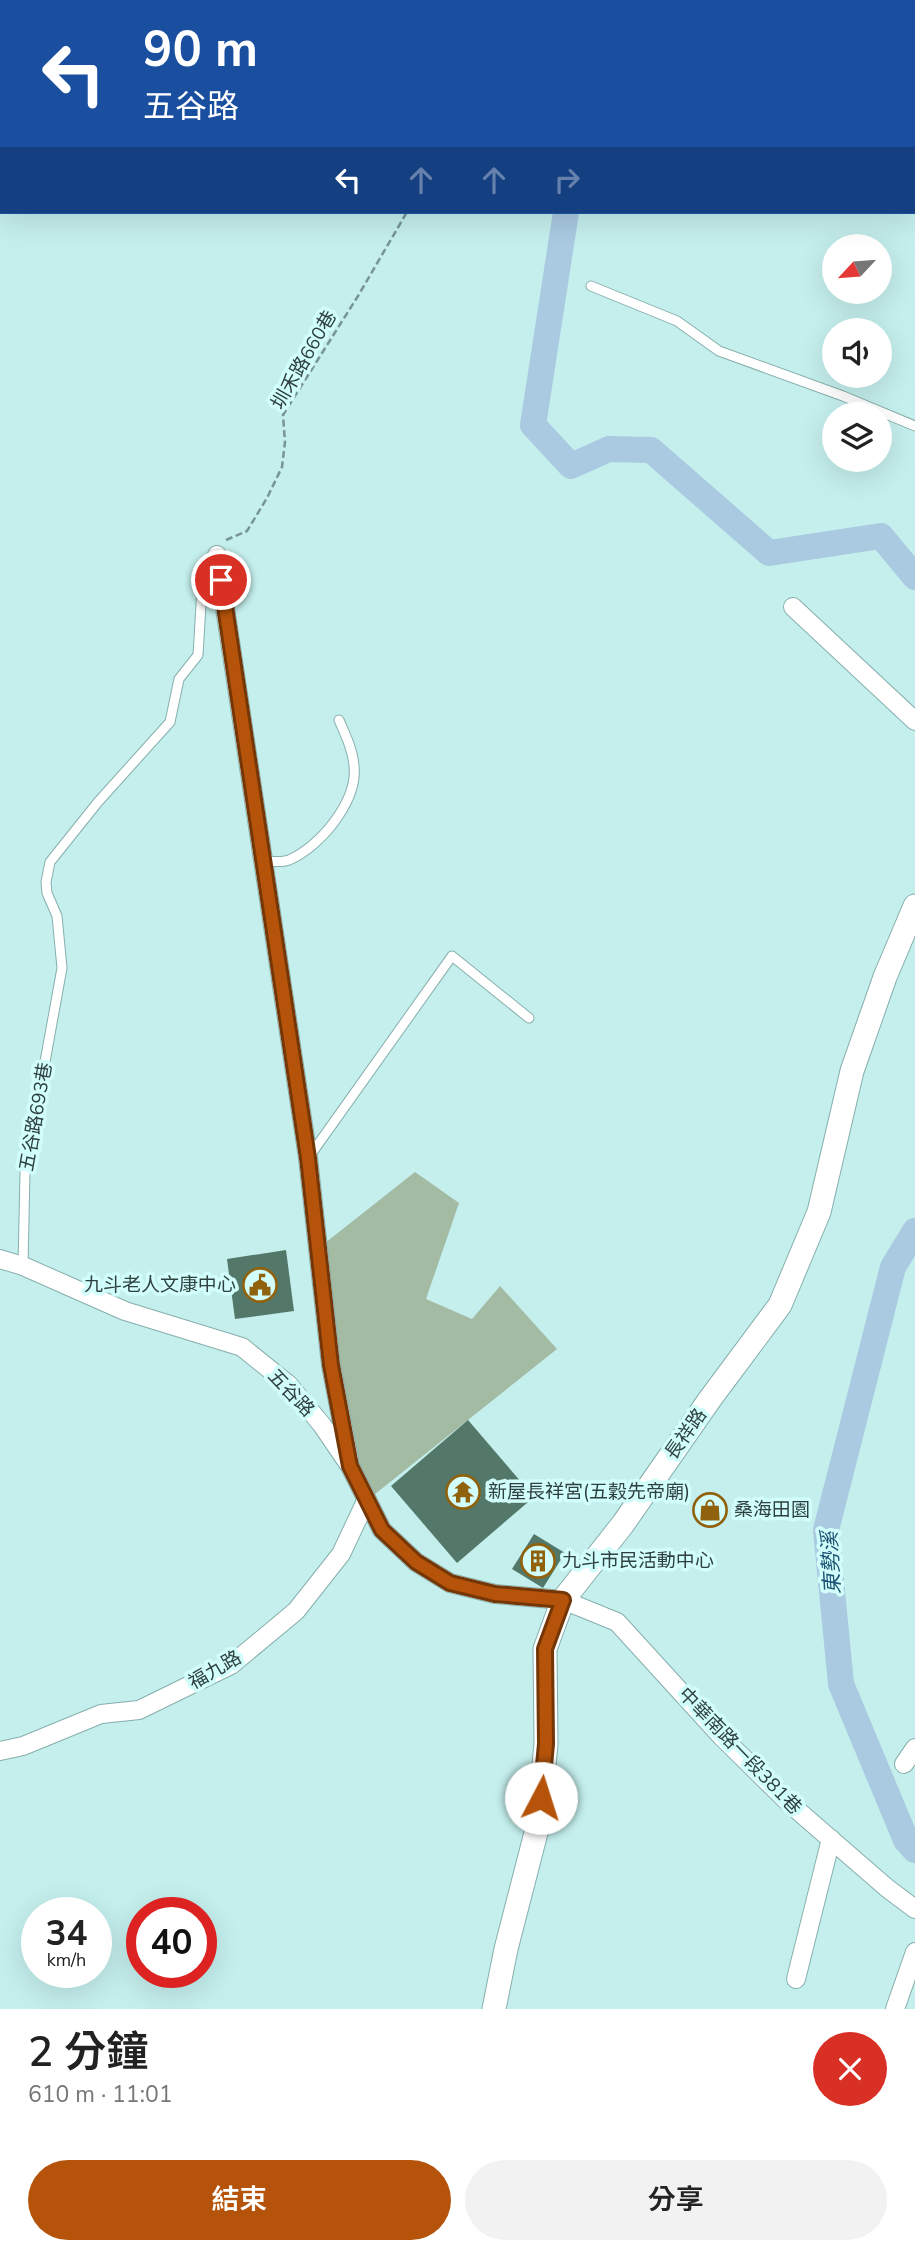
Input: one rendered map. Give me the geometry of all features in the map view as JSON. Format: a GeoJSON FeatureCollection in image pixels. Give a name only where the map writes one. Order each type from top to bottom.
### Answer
{"type":"FeatureCollection","features":[{"type":"Feature","properties":{"kind":"street"},"geometry":{"type":"LineString","coordinates":[[217,555],[308,1158],[331,1365],[350,1466]]}},
{"type":"Feature","properties":{"kind":"street"},"geometry":{"type":"LineString","coordinates":[[793,607],[915,721]]}},
{"type":"Feature","properties":{"kind":"street","name":"長祥路"},"geometry":{"type":"LineString","coordinates":[[494,2009],[506,1949],[538,1825],[546,1744],[545,1649],[563,1600],[623,1524],[710,1399],[780,1305],[819,1212],[852,1071],[885,977],[915,906]]}},
{"type":"Feature","properties":{"kind":"street","name":"五谷路"},"geometry":{"type":"LineString","coordinates":[[0,1259],[23,1266],[125,1311],[242,1347],[289,1385],[322,1425],[350,1466],[382,1530],[416,1562],[450,1583],[495,1594],[563,1600]]}},
{"type":"Feature","properties":{"kind":"street","name":"福九路"},"geometry":{"type":"LineString","coordinates":[[0,1751],[23,1746],[101,1714],[139,1710],[231,1665],[296,1611],[341,1554],[366,1501]]}},
{"type":"Feature","properties":{"kind":"street","name":"中華南路一段381巷"},"geometry":{"type":"LineString","coordinates":[[563,1600],[617,1622],[721,1736],[789,1803],[915,1909]]}},
{"type":"Feature","properties":{"kind":"street"},"geometry":{"type":"LineString","coordinates":[[904,1764],[915,1748]]}},
{"type":"Feature","properties":{"kind":"street"},"geometry":{"type":"LineString","coordinates":[[796,1979],[831,1839]]}},
{"type":"Feature","properties":{"kind":"street"},"geometry":{"type":"LineString","coordinates":[[895,2009],[915,1952]]}},
{"type":"Feature","properties":{"kind":"lane"},"geometry":{"type":"LineString","coordinates":[[590,286],[677,321],[719,351],[843,396],[915,426]]}},
{"type":"Feature","properties":{"kind":"lane","name":"五谷路693巷"},"geometry":{"type":"LineString","coordinates":[[23,1266],[25,1171],[62,968],[57,916],[47,894],[46,882],[50,862],[98,802],[170,722],[179,679],[198,655],[202,587],[217,555]]}},
{"type":"Feature","properties":{"kind":"lane"},"geometry":{"type":"LineString","coordinates":[[262,861],[286,861],[311,847],[327,832],[348,799],[355,768],[339,720]]}},
{"type":"Feature","properties":{"kind":"lane"},"geometry":{"type":"LineString","coordinates":[[308,1158],[452,956],[529,1018]]}},
{"type":"Feature","properties":{"kind":"path","name":"圳禾路660巷"},"geometry":{"type":"LineString","coordinates":[[217,555],[223,542],[247,531],[267,499],[282,467],[285,442],[283,415],[406,214]]}},
{"type":"Feature","properties":{"kind":"green space"},"geometry":{"type":"Polygon","coordinates":[[[415,1172],[459,1203],[426,1299],[472,1319],[500,1286],[557,1349],[370,1498],[354,1446],[320,1247],[415,1172]]]}},
{"type":"Feature","properties":{"kind":"building","name":"九斗老人文康中心"},"geometry":{"type":"Polygon","coordinates":[[[286,1250],[294,1311],[235,1319],[227,1259],[286,1250]]]}},
{"type":"Feature","properties":{"kind":"building","name":"新屋長祥宮(五穀先帝廟)"},"geometry":{"type":"Polygon","coordinates":[[[468,1420],[534,1497],[457,1563],[391,1486],[468,1420]]]}},
{"type":"Feature","properties":{"kind":"building","name":"九斗市民活動中心"},"geometry":{"type":"Polygon","coordinates":[[[534,1534],[565,1553],[543,1588],[512,1569],[534,1534]]]}},
{"type":"Feature","properties":{"kind":"waterway"},"geometry":{"type":"LineString","coordinates":[[566,214],[533,425],[571,466],[609,449],[651,450],[769,553],[881,536],[915,577]]}},
{"type":"Feature","properties":{"kind":"waterway","name":"東勢溪"},"geometry":{"type":"LineString","coordinates":[[915,1231],[893,1267],[826,1530],[841,1684],[906,1840],[915,1850]]}},
{"type":"Feature","properties":{"kind":"place","name":"九斗老人文康中心"},"geometry":{"type":"Point","coordinates":[260,1285]}},
{"type":"Feature","properties":{"kind":"place","name":"新屋長祥宮(五穀先帝廟)"},"geometry":{"type":"Point","coordinates":[463,1492]}},
{"type":"Feature","properties":{"kind":"place","name":"桑海田園"},"geometry":{"type":"Point","coordinates":[710,1510]}},
{"type":"Feature","properties":{"kind":"place","name":"九斗市民活動中心"},"geometry":{"type":"Point","coordinates":[538,1561]}},
{"type":"Feature","properties":{"kind":"route"},"geometry":{"type":"LineString","coordinates":[[221,580],[308,1158],[331,1365],[350,1466],[382,1530],[416,1562],[450,1583],[495,1594],[563,1600],[545,1649],[546,1744],[541,1798]]}}]}
